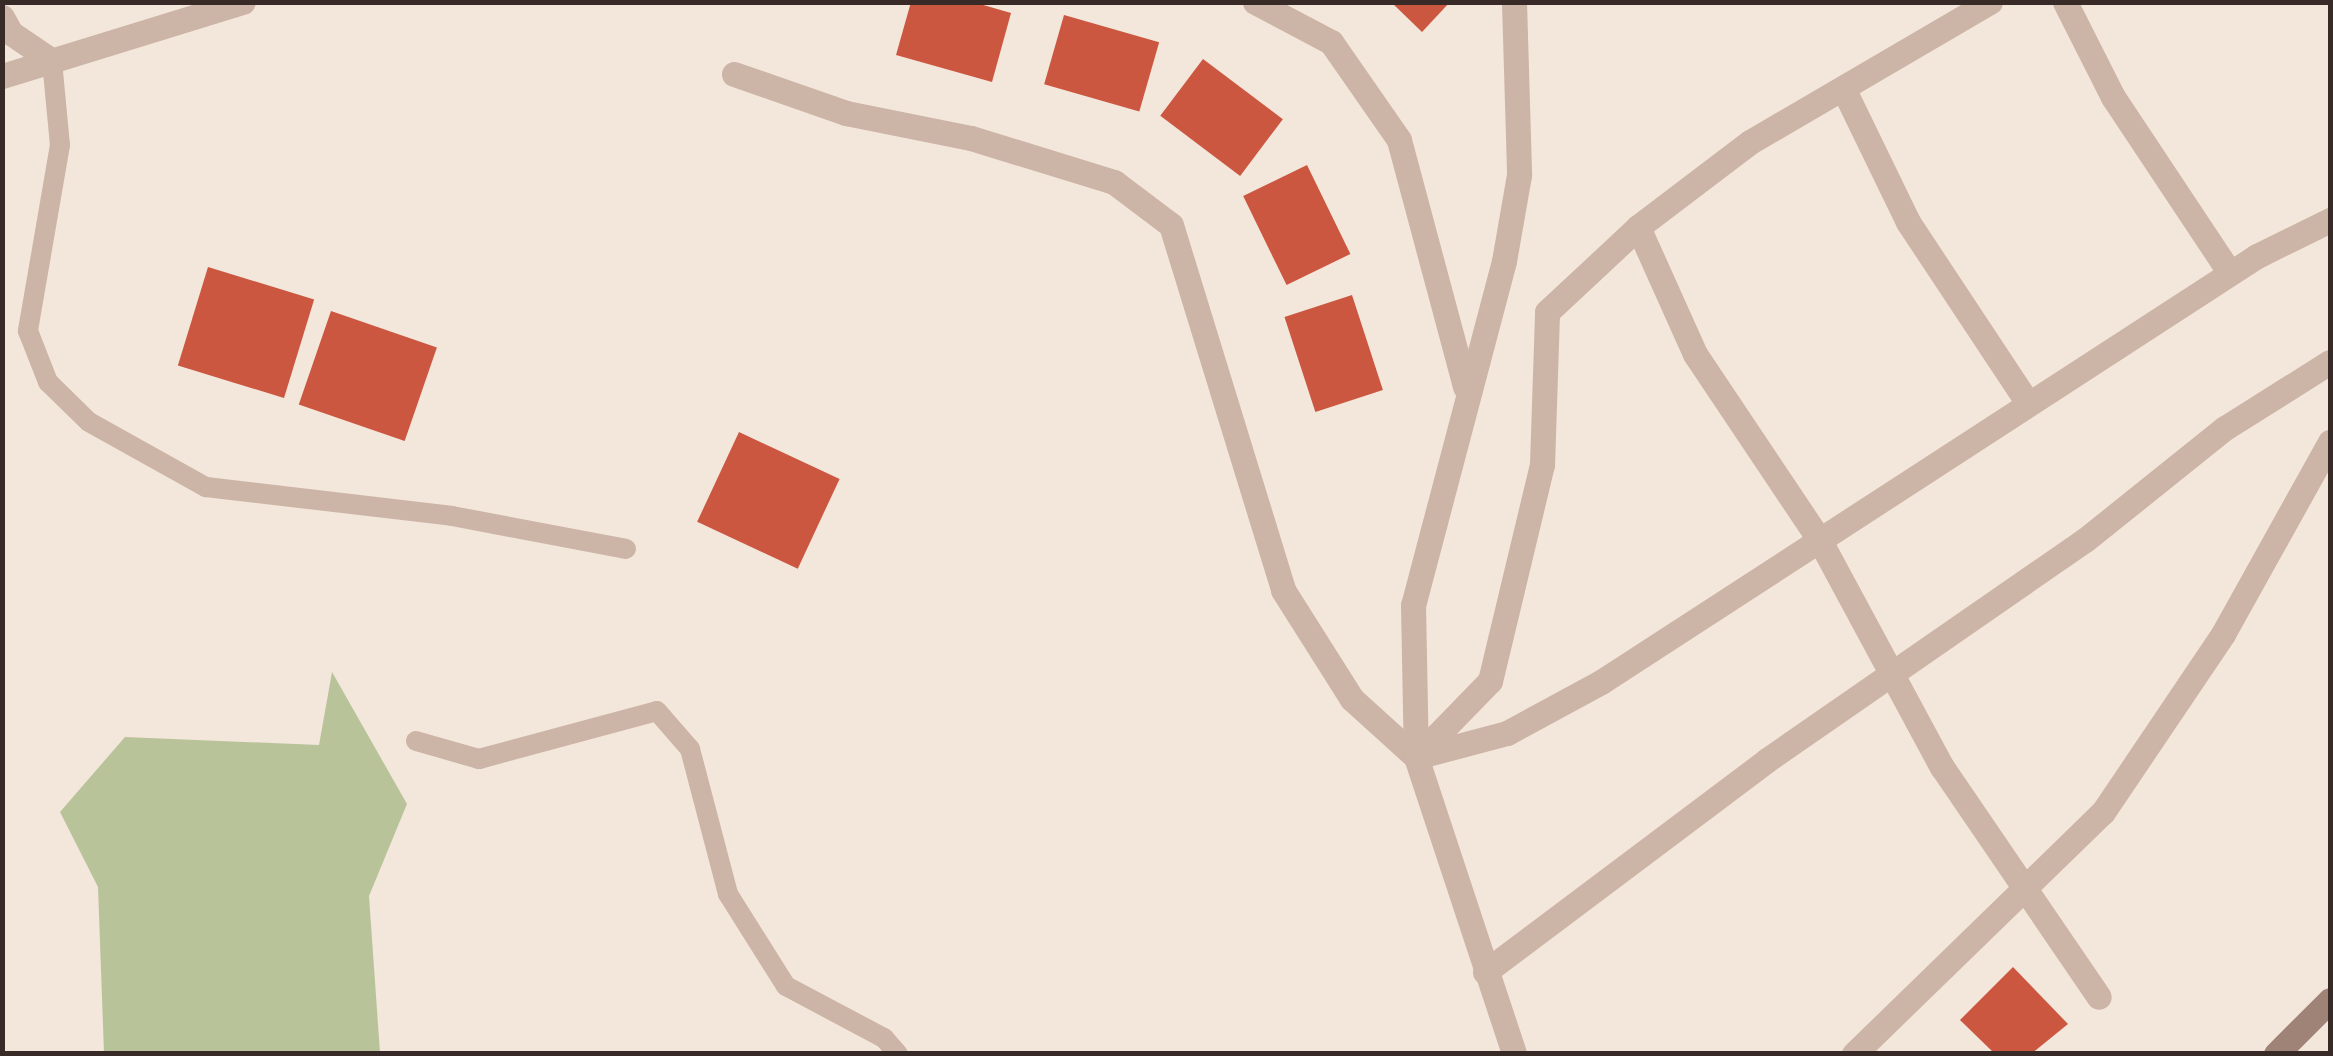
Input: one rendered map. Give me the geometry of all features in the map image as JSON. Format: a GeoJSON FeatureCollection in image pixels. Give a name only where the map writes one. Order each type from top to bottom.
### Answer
{"type":"FeatureCollection","features":[{"type":"Feature","properties":{"kind":"street"},"geometry":{"type":"LineString","coordinates":[[2,76],[242,2]]}},
{"type":"Feature","properties":{"kind":"street"},"geometry":{"type":"LineString","coordinates":[[1255,2],[1332,42],[1398,140],[1466,389]]}},
{"type":"Feature","properties":{"kind":"street"},"geometry":{"type":"LineString","coordinates":[[1514,2],[1519,175],[1504,262],[1466,389],[1412,605],[1416,757],[1514,1054]]}},
{"type":"Feature","properties":{"kind":"street"},"geometry":{"type":"LineString","coordinates":[[1416,757],[1490,681],[1542,465],[1547,312],[1638,226],[1750,142],[1990,2]]}},
{"type":"Feature","properties":{"kind":"street"},"geometry":{"type":"LineString","coordinates":[[2065,2],[2112,97],[2230,274]]}},
{"type":"Feature","properties":{"kind":"street"},"geometry":{"type":"LineString","coordinates":[[2,17],[11,33],[52,61]]}},
{"type":"Feature","properties":{"kind":"street"},"geometry":{"type":"LineString","coordinates":[[734,74],[846,113],[971,138],[1114,182],[1171,225],[1283,590],[1352,699],[1416,757]]}},
{"type":"Feature","properties":{"kind":"street"},"geometry":{"type":"LineString","coordinates":[[1843,88],[1908,222],[2028,404]]}},
{"type":"Feature","properties":{"kind":"street"},"geometry":{"type":"LineString","coordinates":[[1416,757],[1507,734],[1601,682],[2230,274],[2330,220]]}},
{"type":"Feature","properties":{"kind":"street"},"geometry":{"type":"LineString","coordinates":[[1638,226],[1695,354],[1819,539],[1942,767],[2029,886],[2099,997]]}},
{"type":"Feature","properties":{"kind":"street"},"geometry":{"type":"LineString","coordinates":[[1485,972],[1894,672],[2084,540],[2225,428],[2330,362]]}},
{"type":"Feature","properties":{"kind":"street"},"geometry":{"type":"LineString","coordinates":[[1854,1054],[2029,886],[2125,780],[2223,634],[2330,442]]}},
{"type":"Feature","properties":{"kind":"street"},"geometry":{"type":"LineString","coordinates":[[2276,1054],[2330,1000]]}},
{"type":"Feature","properties":{"kind":"lane"},"geometry":{"type":"LineString","coordinates":[[52,61],[60,145],[28,330],[48,382],[89,422],[206,486],[452,516],[626,549]]}},
{"type":"Feature","properties":{"kind":"lane"},"geometry":{"type":"LineString","coordinates":[[416,741],[479,759],[657,712],[690,749],[728,894],[786,986],[884,1038],[898,1054]]}},
{"type":"Feature","properties":{"kind":"green space"},"geometry":{"type":"Polygon","coordinates":[[[332,672],[407,804],[369,896],[380,1053],[104,1053],[98,887],[60,812],[125,737],[319,745],[332,672]]]}},
{"type":"Feature","properties":{"kind":"building"},"geometry":{"type":"Polygon","coordinates":[[[911,2],[973,2],[1011,13],[992,82],[896,55],[911,2]]]}},
{"type":"Feature","properties":{"kind":"building"},"geometry":{"type":"Polygon","coordinates":[[[1391,2],[1450,2],[1422,32],[1391,2]]]}},
{"type":"Feature","properties":{"kind":"building"},"geometry":{"type":"Polygon","coordinates":[[[1064,15],[1159,42],[1139,111],[1044,84],[1064,15]]]}},
{"type":"Feature","properties":{"kind":"building"},"geometry":{"type":"Polygon","coordinates":[[[1203,59],[1283,119],[1240,176],[1160,116],[1203,59]]]}},
{"type":"Feature","properties":{"kind":"building"},"geometry":{"type":"Polygon","coordinates":[[[1307,165],[1350,254],[1287,285],[1243,196],[1307,165]]]}},
{"type":"Feature","properties":{"kind":"building"},"geometry":{"type":"Polygon","coordinates":[[[208,267],[314,299],[284,398],[178,365],[208,267]]]}},
{"type":"Feature","properties":{"kind":"building"},"geometry":{"type":"Polygon","coordinates":[[[1352,295],[1383,390],[1315,412],[1284,317],[1352,295]]]}},
{"type":"Feature","properties":{"kind":"building"},"geometry":{"type":"Polygon","coordinates":[[[331,311],[437,347],[405,441],[299,405],[331,311]]]}},
{"type":"Feature","properties":{"kind":"building"},"geometry":{"type":"Polygon","coordinates":[[[739,432],[840,479],[798,569],[697,522],[739,432]]]}},
{"type":"Feature","properties":{"kind":"building"},"geometry":{"type":"Polygon","coordinates":[[[2013,967],[2068,1024],[2031,1054],[1995,1054],[1960,1020],[2013,967]]]}}]}
